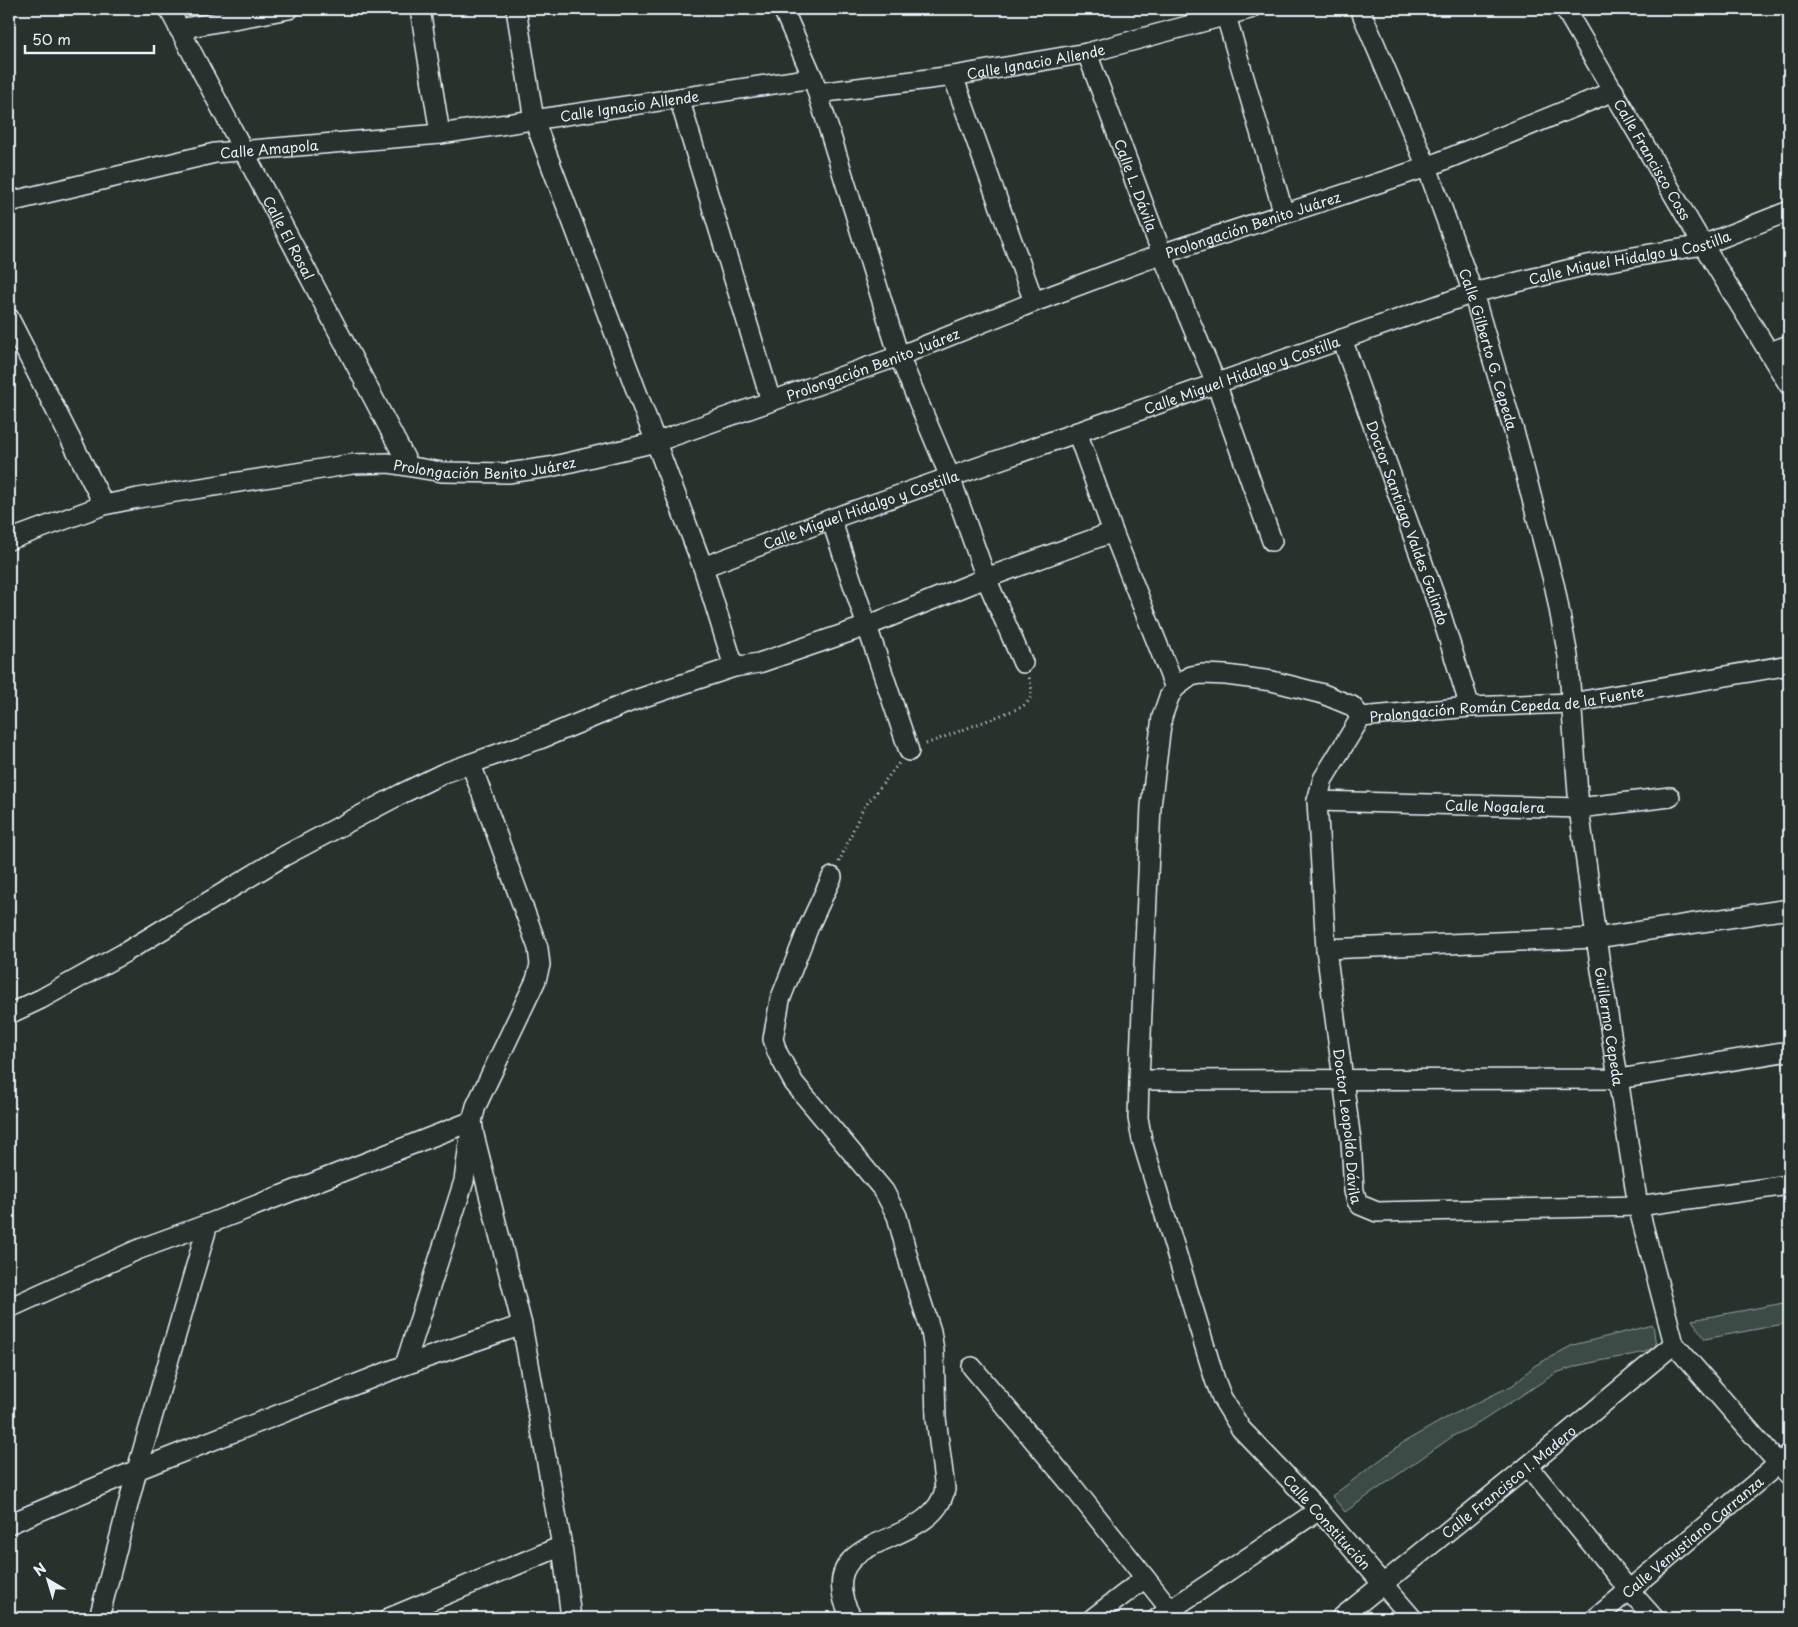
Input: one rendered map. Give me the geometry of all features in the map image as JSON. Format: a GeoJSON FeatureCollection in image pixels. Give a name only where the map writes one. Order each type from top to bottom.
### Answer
{"type":"FeatureCollection","features":[{"type":"Feature","properties":{"kind":"street","name":"Calle El Rosal"},"geometry":{"type":"LineString","coordinates":[[169,9],[410,466]]}},
{"type":"Feature","properties":{"kind":"street"},"geometry":{"type":"LineString","coordinates":[[179,29],[289,9]]}},
{"type":"Feature","properties":{"kind":"street"},"geometry":{"type":"LineString","coordinates":[[420,9],[440,134]]}},
{"type":"Feature","properties":{"kind":"street"},"geometry":{"type":"LineString","coordinates":[[516,9],[534,120],[703,567],[734,667]]}},
{"type":"Feature","properties":{"kind":"street"},"geometry":{"type":"LineString","coordinates":[[783,9],[815,85],[899,356],[950,477],[986,578],[1023,663]]}},
{"type":"Feature","properties":{"kind":"street","name":"Calle Ignacio Allende"},"geometry":{"type":"LineString","coordinates":[[534,120],[679,98],[815,85],[953,76],[1087,53],[1229,13],[1250,9]]}},
{"type":"Feature","properties":{"kind":"street","name":"Calle Gilberto G. Cepeda"},"geometry":{"type":"LineString","coordinates":[[1360,9],[1427,168],[1473,292],[1518,445],[1555,588],[1568,656],[1571,703]]}},
{"type":"Feature","properties":{"kind":"street","name":"Calle Francisco Coss"},"geometry":{"type":"LineString","coordinates":[[1570,10],[1614,91],[1703,245],[1789,385]]}},
{"type":"Feature","properties":{"kind":"street"},"geometry":{"type":"LineString","coordinates":[[1229,13],[1284,214]]}},
{"type":"Feature","properties":{"kind":"street","name":"Calle L. Dávila"},"geometry":{"type":"LineString","coordinates":[[1087,53],[1162,254],[1216,383],[1272,541]]}},
{"type":"Feature","properties":{"kind":"street"},"geometry":{"type":"LineString","coordinates":[[953,76],[1034,302]]}},
{"type":"Feature","properties":{"kind":"street","name":"Prolongación Benito Juárez"},"geometry":{"type":"LineString","coordinates":[[9,540],[104,505],[353,464],[388,463],[442,472],[508,473],[550,467],[656,442],[899,356],[1034,302],[1162,254],[1427,168],[1614,91]]}},
{"type":"Feature","properties":{"kind":"street"},"geometry":{"type":"LineString","coordinates":[[679,98],[771,401]]}},
{"type":"Feature","properties":{"kind":"street","name":"Calle Amapola"},"geometry":{"type":"LineString","coordinates":[[9,202],[215,153],[440,134],[534,120]]}},
{"type":"Feature","properties":{"kind":"street","name":"Calle Miguel Hidalgo y Costilla"},"geometry":{"type":"LineString","coordinates":[[703,567],[831,519],[1473,292],[1588,265],[1703,245],[1789,211]]}},
{"type":"Feature","properties":{"kind":"street"},"geometry":{"type":"LineString","coordinates":[[9,318],[104,505]]}},
{"type":"Feature","properties":{"kind":"street","name":"Doctor Santiago Valdes Galindo"},"geometry":{"type":"LineString","coordinates":[[1342,339],[1439,608],[1470,706]]}},
{"type":"Feature","properties":{"kind":"street"},"geometry":{"type":"LineString","coordinates":[[1770,352],[1789,345]]}},
{"type":"Feature","properties":{"kind":"street"},"geometry":{"type":"LineString","coordinates":[[1077,432],[1113,532],[1175,688]]}},
{"type":"Feature","properties":{"kind":"street"},"geometry":{"type":"LineString","coordinates":[[831,519],[909,751]]}},
{"type":"Feature","properties":{"kind":"street"},"geometry":{"type":"LineString","coordinates":[[9,1014],[41,999],[109,961],[284,856],[401,794],[444,774],[540,739],[632,702],[734,667],[759,663],[866,626],[986,578],[1113,532]]}},
{"type":"Feature","properties":{"kind":"street","name":"Prolongación Román Cepeda de la Fuente"},"geometry":{"type":"LineString","coordinates":[[1175,688],[1191,676],[1226,674],[1272,681],[1324,694],[1352,706],[1362,716],[1470,706],[1571,703],[1789,665]]}},
{"type":"Feature","properties":{"kind":"street","name":"Calle Constitución"},"geometry":{"type":"LineString","coordinates":[[1175,688],[1169,697],[1162,717],[1151,806],[1138,1118],[1147,1158],[1214,1380],[1222,1398],[1241,1429],[1319,1510],[1412,1618]]}},
{"type":"Feature","properties":{"kind":"street","name":"Guillermo Cepeda"},"geometry":{"type":"LineString","coordinates":[[1571,703],[1579,808],[1596,938],[1638,1206],[1674,1344]]}},
{"type":"Feature","properties":{"kind":"street","name":"Doctor Leopoldo Dávila"},"geometry":{"type":"LineString","coordinates":[[1362,716],[1323,779],[1317,801],[1326,949],[1351,1141],[1354,1191],[1357,1201],[1365,1208],[1378,1212],[1638,1206],[1789,1185]]}},
{"type":"Feature","properties":{"kind":"street"},"geometry":{"type":"LineString","coordinates":[[405,1365],[464,1181],[472,1121],[476,1106],[536,980],[540,965],[538,948],[471,764]]}},
{"type":"Feature","properties":{"kind":"street","name":"Calle Nogalera"},"geometry":{"type":"LineString","coordinates":[[1317,801],[1579,808],[1670,797]]}},
{"type":"Feature","properties":{"kind":"street"},"geometry":{"type":"LineString","coordinates":[[832,877],[809,926],[780,1000],[773,1039],[777,1052],[794,1084],[884,1191],[897,1216],[912,1273],[932,1332],[936,1418],[945,1488],[943,1498],[927,1518],[908,1530],[864,1548],[851,1559],[843,1572],[842,1586],[844,1601],[852,1618]]}},
{"type":"Feature","properties":{"kind":"street"},"geometry":{"type":"LineString","coordinates":[[1326,949],[1596,938],[1789,909]]}},
{"type":"Feature","properties":{"kind":"street"},"geometry":{"type":"LineString","coordinates":[[1139,1080],[1619,1079],[1789,1051]]}},
{"type":"Feature","properties":{"kind":"street"},"geometry":{"type":"LineString","coordinates":[[9,1308],[137,1250],[472,1121]]}},
{"type":"Feature","properties":{"kind":"street"},"geometry":{"type":"LineString","coordinates":[[472,1121],[522,1325],[562,1546],[571,1618]]}},
{"type":"Feature","properties":{"kind":"street"},"geometry":{"type":"LineString","coordinates":[[99,1618],[138,1470],[208,1224]]}},
{"type":"Feature","properties":{"kind":"street"},"geometry":{"type":"LineString","coordinates":[[9,1524],[138,1470],[405,1365],[522,1325]]}},
{"type":"Feature","properties":{"kind":"street"},"geometry":{"type":"LineString","coordinates":[[1674,1344],[1786,1465]]}},
{"type":"Feature","properties":{"kind":"street","name":"Calle Francisco I. Madero"},"geometry":{"type":"LineString","coordinates":[[1341,1618],[1674,1344]]}},
{"type":"Feature","properties":{"kind":"street"},"geometry":{"type":"LineString","coordinates":[[972,1367],[1073,1487],[1145,1578],[1169,1615],[1319,1510]]}},
{"type":"Feature","properties":{"kind":"street","name":"Calle Venustiano Carranza"},"geometry":{"type":"LineString","coordinates":[[1596,1618],[1628,1590],[1786,1465]]}},
{"type":"Feature","properties":{"kind":"street"},"geometry":{"type":"LineString","coordinates":[[1528,1466],[1628,1590],[1654,1618]]}},
{"type":"Feature","properties":{"kind":"street"},"geometry":{"type":"LineString","coordinates":[[389,1618],[562,1546]]}},
{"type":"Feature","properties":{"kind":"street"},"geometry":{"type":"LineString","coordinates":[[1093,1618],[1145,1578]]}},
{"type":"Feature","properties":{"kind":"path"},"geometry":{"type":"LineString","coordinates":[[832,877],[862,810],[909,751],[1022,707],[1030,701],[1033,692],[1023,663]]}},
{"type":"Feature","properties":{"kind":"shaded area"},"geometry":{"type":"Polygon","coordinates":[[[1789,1302],[1789,1323],[1705,1339],[1692,1320],[1789,1302]]]}},
{"type":"Feature","properties":{"kind":"shaded area"},"geometry":{"type":"Polygon","coordinates":[[[1653,1325],[1656,1346],[1645,1352],[1580,1365],[1556,1373],[1479,1423],[1453,1436],[1345,1512],[1332,1496],[1404,1442],[1446,1418],[1513,1385],[1534,1366],[1573,1345],[1653,1325]]]}}]}
